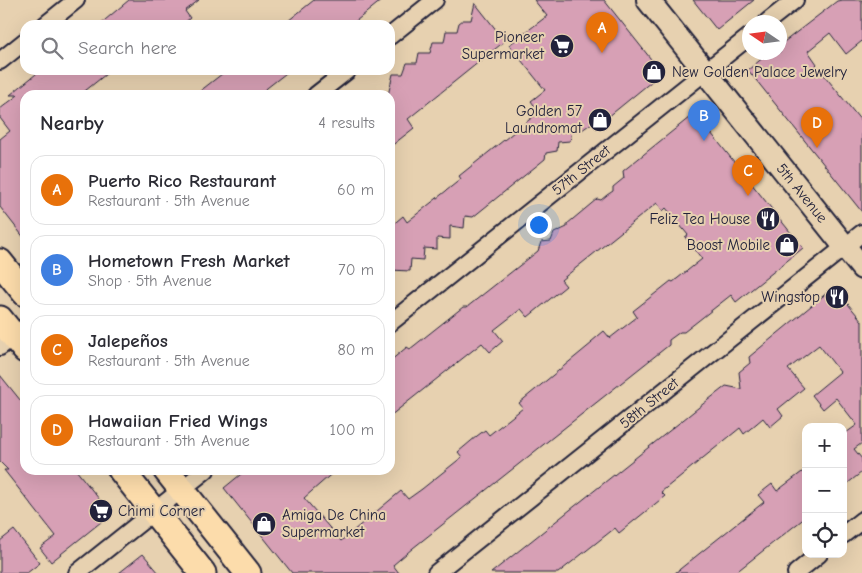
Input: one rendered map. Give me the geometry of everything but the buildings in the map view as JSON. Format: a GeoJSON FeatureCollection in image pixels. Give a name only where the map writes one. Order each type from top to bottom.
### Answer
{"type":"FeatureCollection","features":[{"type":"Feature","properties":{"kind":"main road"},"geometry":{"type":"LineString","coordinates":[[0,262],[20,287]]}},
{"type":"Feature","properties":{"kind":"main road"},"geometry":{"type":"LineString","coordinates":[[125,475],[203,573]]}},
{"type":"Feature","properties":{"kind":"main road"},"geometry":{"type":"LineString","coordinates":[[170,475],[248,573]]}},
{"type":"Feature","properties":{"kind":"street"},"geometry":{"type":"LineString","coordinates":[[51,20],[76,0]]}},
{"type":"Feature","properties":{"kind":"street"},"geometry":{"type":"LineString","coordinates":[[395,32],[435,0]]}},
{"type":"Feature","properties":{"kind":"street","name":"5th Avenue"},"geometry":{"type":"LineString","coordinates":[[648,0],[705,71],[854,240],[862,268]]}},
{"type":"Feature","properties":{"kind":"street"},"geometry":{"type":"LineString","coordinates":[[775,15],[795,0]]}},
{"type":"Feature","properties":{"kind":"street","name":"57th Street"},"geometry":{"type":"LineString","coordinates":[[395,319],[742,42]]}},
{"type":"Feature","properties":{"kind":"street"},"geometry":{"type":"LineString","coordinates":[[0,61],[20,45]]}},
{"type":"Feature","properties":{"kind":"street"},"geometry":{"type":"LineString","coordinates":[[322,90],[342,75]]}},
{"type":"Feature","properties":{"kind":"street","name":"58th Street"},"geometry":{"type":"LineString","coordinates":[[436,573],[854,240]]}},
{"type":"Feature","properties":{"kind":"street"},"geometry":{"type":"LineString","coordinates":[[77,573],[200,475]]}},
{"type":"Feature","properties":{"kind":"street"},"geometry":{"type":"LineString","coordinates":[[847,532],[862,520]]}},
{"type":"Feature","properties":{"kind":"street"},"geometry":{"type":"LineString","coordinates":[[796,573],[814,558]]}},
{"type":"Feature","properties":{"kind":"place","name":"Pioneer Supermarket"},"geometry":{"type":"Point","coordinates":[562,46]}},
{"type":"Feature","properties":{"kind":"place","name":"Puerto Rico Restaurant"},"geometry":{"type":"Point","coordinates":[602,53]}},
{"type":"Feature","properties":{"kind":"place","name":"New Golden Palace Jewelry"},"geometry":{"type":"Point","coordinates":[654,72]}},
{"type":"Feature","properties":{"kind":"place","name":"Golden 57 Laundromat"},"geometry":{"type":"Point","coordinates":[600,120]}},
{"type":"Feature","properties":{"kind":"place","name":"Hometown Fresh Market"},"geometry":{"type":"Point","coordinates":[704,141]}},
{"type":"Feature","properties":{"kind":"place","name":"Hawaiian Fried Wings"},"geometry":{"type":"Point","coordinates":[817,148]}},
{"type":"Feature","properties":{"kind":"place","name":"Jalepeños"},"geometry":{"type":"Point","coordinates":[748,196]}},
{"type":"Feature","properties":{"kind":"place","name":"Feliz Tea House"},"geometry":{"type":"Point","coordinates":[768,219]}},
{"type":"Feature","properties":{"kind":"place","name":"Boost Mobile"},"geometry":{"type":"Point","coordinates":[787,245]}},
{"type":"Feature","properties":{"kind":"place","name":"Wingstop"},"geometry":{"type":"Point","coordinates":[837,297]}},
{"type":"Feature","properties":{"kind":"place","name":"Chimi Corner"},"geometry":{"type":"Point","coordinates":[101,511]}},
{"type":"Feature","properties":{"kind":"place","name":"Amiga De China Supermarket"},"geometry":{"type":"Point","coordinates":[264,524]}}]}
